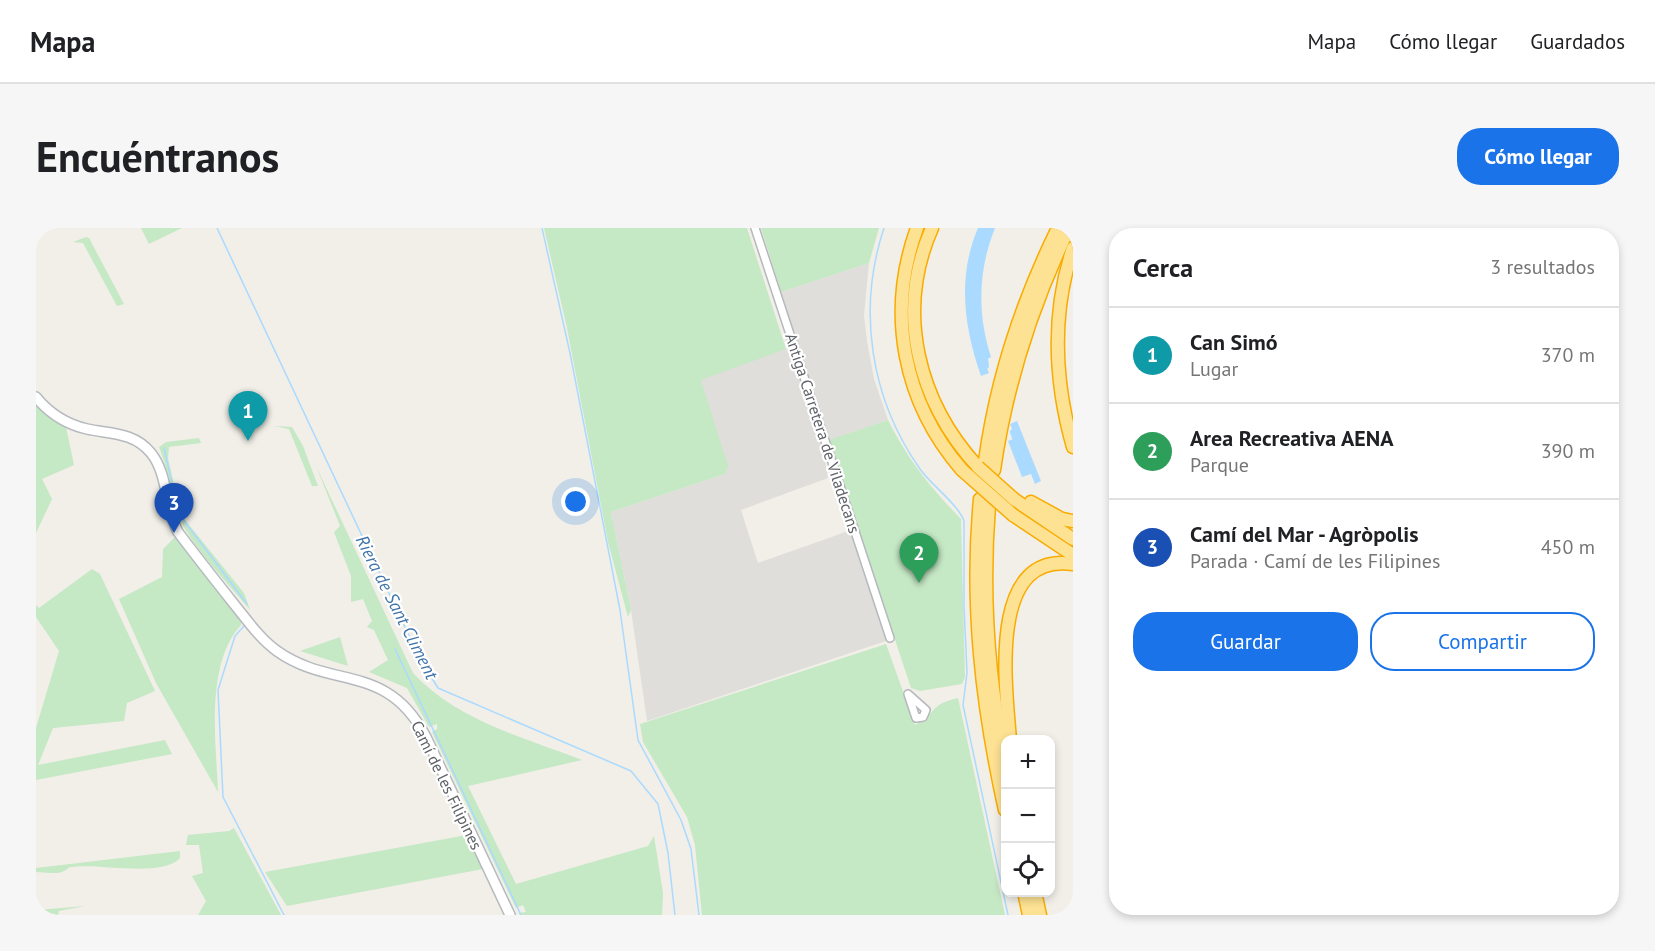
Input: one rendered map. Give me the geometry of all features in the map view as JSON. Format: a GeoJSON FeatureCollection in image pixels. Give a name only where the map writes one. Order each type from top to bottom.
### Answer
{"type":"FeatureCollection","features":[{"type":"Feature","properties":{"kind":"highway"},"geometry":{"type":"LineString","coordinates":[[917,228],[903,282],[901,319],[905,358],[924,414],[940,443],[962,470],[1013,515],[1073,555]]}},
{"type":"Feature","properties":{"kind":"highway"},"geometry":{"type":"LineString","coordinates":[[932,228],[918,271],[915,338],[929,394],[964,453],[986,467],[1015,496],[1073,539]]}},
{"type":"Feature","properties":{"kind":"highway"},"geometry":{"type":"LineString","coordinates":[[986,467],[1009,356],[1034,282],[1048,228]]}},
{"type":"Feature","properties":{"kind":"highway"},"geometry":{"type":"LineString","coordinates":[[1034,282],[1058,228]]}},
{"type":"Feature","properties":{"kind":"highway"},"geometry":{"type":"LineString","coordinates":[[986,467],[1021,350],[1046,278],[1069,228]]}},
{"type":"Feature","properties":{"kind":"highway"},"geometry":{"type":"LineString","coordinates":[[1073,248],[1062,289],[1056,344],[1060,394],[1073,447]]}},
{"type":"Feature","properties":{"kind":"highway"},"geometry":{"type":"LineString","coordinates":[[1015,496],[1073,521]]}},
{"type":"Feature","properties":{"kind":"highway"},"geometry":{"type":"LineString","coordinates":[[1001,740],[991,681],[987,637],[985,502],[976,564],[978,646],[986,714],[1001,790]]}},
{"type":"Feature","properties":{"kind":"highway"},"geometry":{"type":"LineString","coordinates":[[1010,735],[1007,665],[1014,598],[1024,579],[1037,568],[1052,562],[1073,564]]}},
{"type":"Feature","properties":{"kind":"highway"},"geometry":{"type":"LineString","coordinates":[[1025,897],[1029,915]]}},
{"type":"Feature","properties":{"kind":"highway"},"geometry":{"type":"LineString","coordinates":[[1036,897],[1040,915]]}},
{"type":"Feature","properties":{"kind":"main road","name":"Camí de les Filipines"},"geometry":{"type":"LineString","coordinates":[[36,397],[50,411],[71,424],[125,435],[143,444],[159,468],[173,522],[205,568],[274,649],[302,663],[374,684],[408,709],[426,737],[510,915]]}},
{"type":"Feature","properties":{"kind":"street","name":"Antiga Carretera de Viladecans"},"geometry":{"type":"LineString","coordinates":[[755,228],[890,638]]}},
{"type":"Feature","properties":{"kind":"shaded area"},"geometry":{"type":"Polygon","coordinates":[[[869,263],[864,315],[867,341],[874,379],[888,420],[822,443],[828,478],[741,510],[758,563],[857,528],[895,638],[647,721],[631,610],[611,512],[725,474],[695,378],[798,345],[781,292],[869,263]]]}},
{"type":"Feature","properties":{"kind":"green space"},"geometry":{"type":"Polygon","coordinates":[[[141,228],[182,228],[149,244],[141,228]]]}},
{"type":"Feature","properties":{"kind":"green space"},"geometry":{"type":"Polygon","coordinates":[[[544,228],[747,228],[786,349],[701,380],[728,466],[725,474],[611,512],[631,610],[628,617],[608,542],[567,328],[544,228]]]}},
{"type":"Feature","properties":{"kind":"green space"},"geometry":{"type":"Polygon","coordinates":[[[761,228],[879,228],[869,263],[781,292],[761,228]]]}},
{"type":"Feature","properties":{"kind":"green space"},"geometry":{"type":"Polygon","coordinates":[[[89,238],[124,304],[117,306],[83,243],[73,242],[89,238]]]}},
{"type":"Feature","properties":{"kind":"green space"},"geometry":{"type":"Polygon","coordinates":[[[36,404],[66,427],[74,465],[42,479],[52,499],[36,533],[36,404]]]}},
{"type":"Feature","properties":{"kind":"green space"},"geometry":{"type":"Polygon","coordinates":[[[888,420],[903,448],[920,472],[961,519],[965,677],[962,684],[920,691],[911,688],[829,440],[888,420]]]}},
{"type":"Feature","properties":{"kind":"green space"},"geometry":{"type":"Polygon","coordinates":[[[274,426],[292,427],[303,446],[318,486],[312,486],[289,429],[274,426]]]}},
{"type":"Feature","properties":{"kind":"green space"},"geometry":{"type":"Polygon","coordinates":[[[199,438],[201,443],[169,447],[168,458],[181,515],[244,593],[250,610],[191,538],[175,506],[159,447],[166,442],[199,438]]]}},
{"type":"Feature","properties":{"kind":"green space"},"geometry":{"type":"Polygon","coordinates":[[[316,466],[413,673],[431,690],[471,716],[514,735],[582,760],[468,786],[516,884],[648,846],[654,836],[663,893],[662,915],[520,915],[519,913],[526,912],[523,905],[516,908],[432,732],[437,729],[437,724],[429,727],[407,688],[369,672],[388,660],[374,630],[367,627],[372,621],[363,599],[351,602],[351,576],[334,532],[340,526],[316,466]]]}},
{"type":"Feature","properties":{"kind":"green space"},"geometry":{"type":"Polygon","coordinates":[[[176,536],[241,619],[241,625],[230,641],[222,661],[217,682],[215,727],[218,792],[156,683],[119,599],[162,577],[163,549],[176,536]]]}},
{"type":"Feature","properties":{"kind":"green space"},"geometry":{"type":"Polygon","coordinates":[[[92,569],[100,574],[155,691],[127,703],[124,721],[53,728],[38,765],[165,740],[172,754],[36,780],[36,728],[59,651],[36,617],[36,605],[39,608],[92,569]]]}},
{"type":"Feature","properties":{"kind":"green space"},"geometry":{"type":"Polygon","coordinates":[[[340,637],[348,666],[300,651],[340,637]]]}},
{"type":"Feature","properties":{"kind":"green space"},"geometry":{"type":"Polygon","coordinates":[[[886,644],[915,725],[938,706],[958,698],[1005,915],[702,915],[695,845],[687,817],[643,742],[640,724],[886,644]]]}},
{"type":"Feature","properties":{"kind":"green space"},"geometry":{"type":"Polygon","coordinates":[[[234,828],[281,915],[198,915],[206,901],[192,876],[203,873],[199,845],[186,845],[188,835],[229,831],[234,828]]]}},
{"type":"Feature","properties":{"kind":"green space"},"geometry":{"type":"Polygon","coordinates":[[[467,835],[483,869],[287,906],[265,872],[467,835]]]}},
{"type":"Feature","properties":{"kind":"green space"},"geometry":{"type":"Polygon","coordinates":[[[180,851],[180,858],[171,864],[159,867],[145,869],[83,866],[70,867],[58,873],[36,872],[36,868],[180,851]]]}},
{"type":"Feature","properties":{"kind":"green space"},"geometry":{"type":"Polygon","coordinates":[[[36,894],[38,910],[85,906],[59,911],[58,915],[36,915],[36,894]]]}},
{"type":"Feature","properties":{"kind":"water"},"geometry":{"type":"Polygon","coordinates":[[[978,228],[995,228],[985,260],[981,292],[983,325],[991,357],[984,361],[989,373],[981,376],[970,339],[965,302],[967,265],[978,228]]]}},
{"type":"Feature","properties":{"kind":"water"},"geometry":{"type":"Polygon","coordinates":[[[1017,421],[1041,481],[1035,484],[1031,474],[1022,477],[1008,441],[1016,438],[1010,424],[1017,421]]]}},
{"type":"Feature","properties":{"kind":"waterway","name":"Riera de Sant Climent"},"geometry":{"type":"LineString","coordinates":[[217,228],[420,659],[438,688],[631,771],[658,804],[668,853],[675,915]]}},
{"type":"Feature","properties":{"kind":"waterway"},"geometry":{"type":"LineString","coordinates":[[542,228],[570,353],[620,610],[638,740],[681,820],[691,849],[699,915]]}},
{"type":"Feature","properties":{"kind":"waterway"},"geometry":{"type":"LineString","coordinates":[[884,228],[871,290],[870,321],[873,352],[889,413],[903,442],[920,469],[956,508],[964,521],[967,673],[963,705],[1008,915]]}},
{"type":"Feature","properties":{"kind":"waterway"},"geometry":{"type":"LineString","coordinates":[[984,352],[986,366]]}},
{"type":"Feature","properties":{"kind":"waterway"},"geometry":{"type":"LineString","coordinates":[[1013,432],[1018,446]]}},
{"type":"Feature","properties":{"kind":"waterway"},"geometry":{"type":"LineString","coordinates":[[164,448],[179,514],[247,604]]}},
{"type":"Feature","properties":{"kind":"waterway"},"geometry":{"type":"LineString","coordinates":[[244,626],[235,636],[218,690],[223,797],[284,915]]}},
{"type":"Feature","properties":{"kind":"waterway"},"geometry":{"type":"LineString","coordinates":[[395,649],[521,915]]}},
{"type":"Feature","properties":{"kind":"place","name":"Can Simó"},"geometry":{"type":"Point","coordinates":[248,441]}},
{"type":"Feature","properties":{"kind":"place","name":"Camí del Mar - Agròpolis"},"geometry":{"type":"Point","coordinates":[174,533]}},
{"type":"Feature","properties":{"kind":"place","name":"Area Recreativa AENA"},"geometry":{"type":"Point","coordinates":[919,583]}}]}
